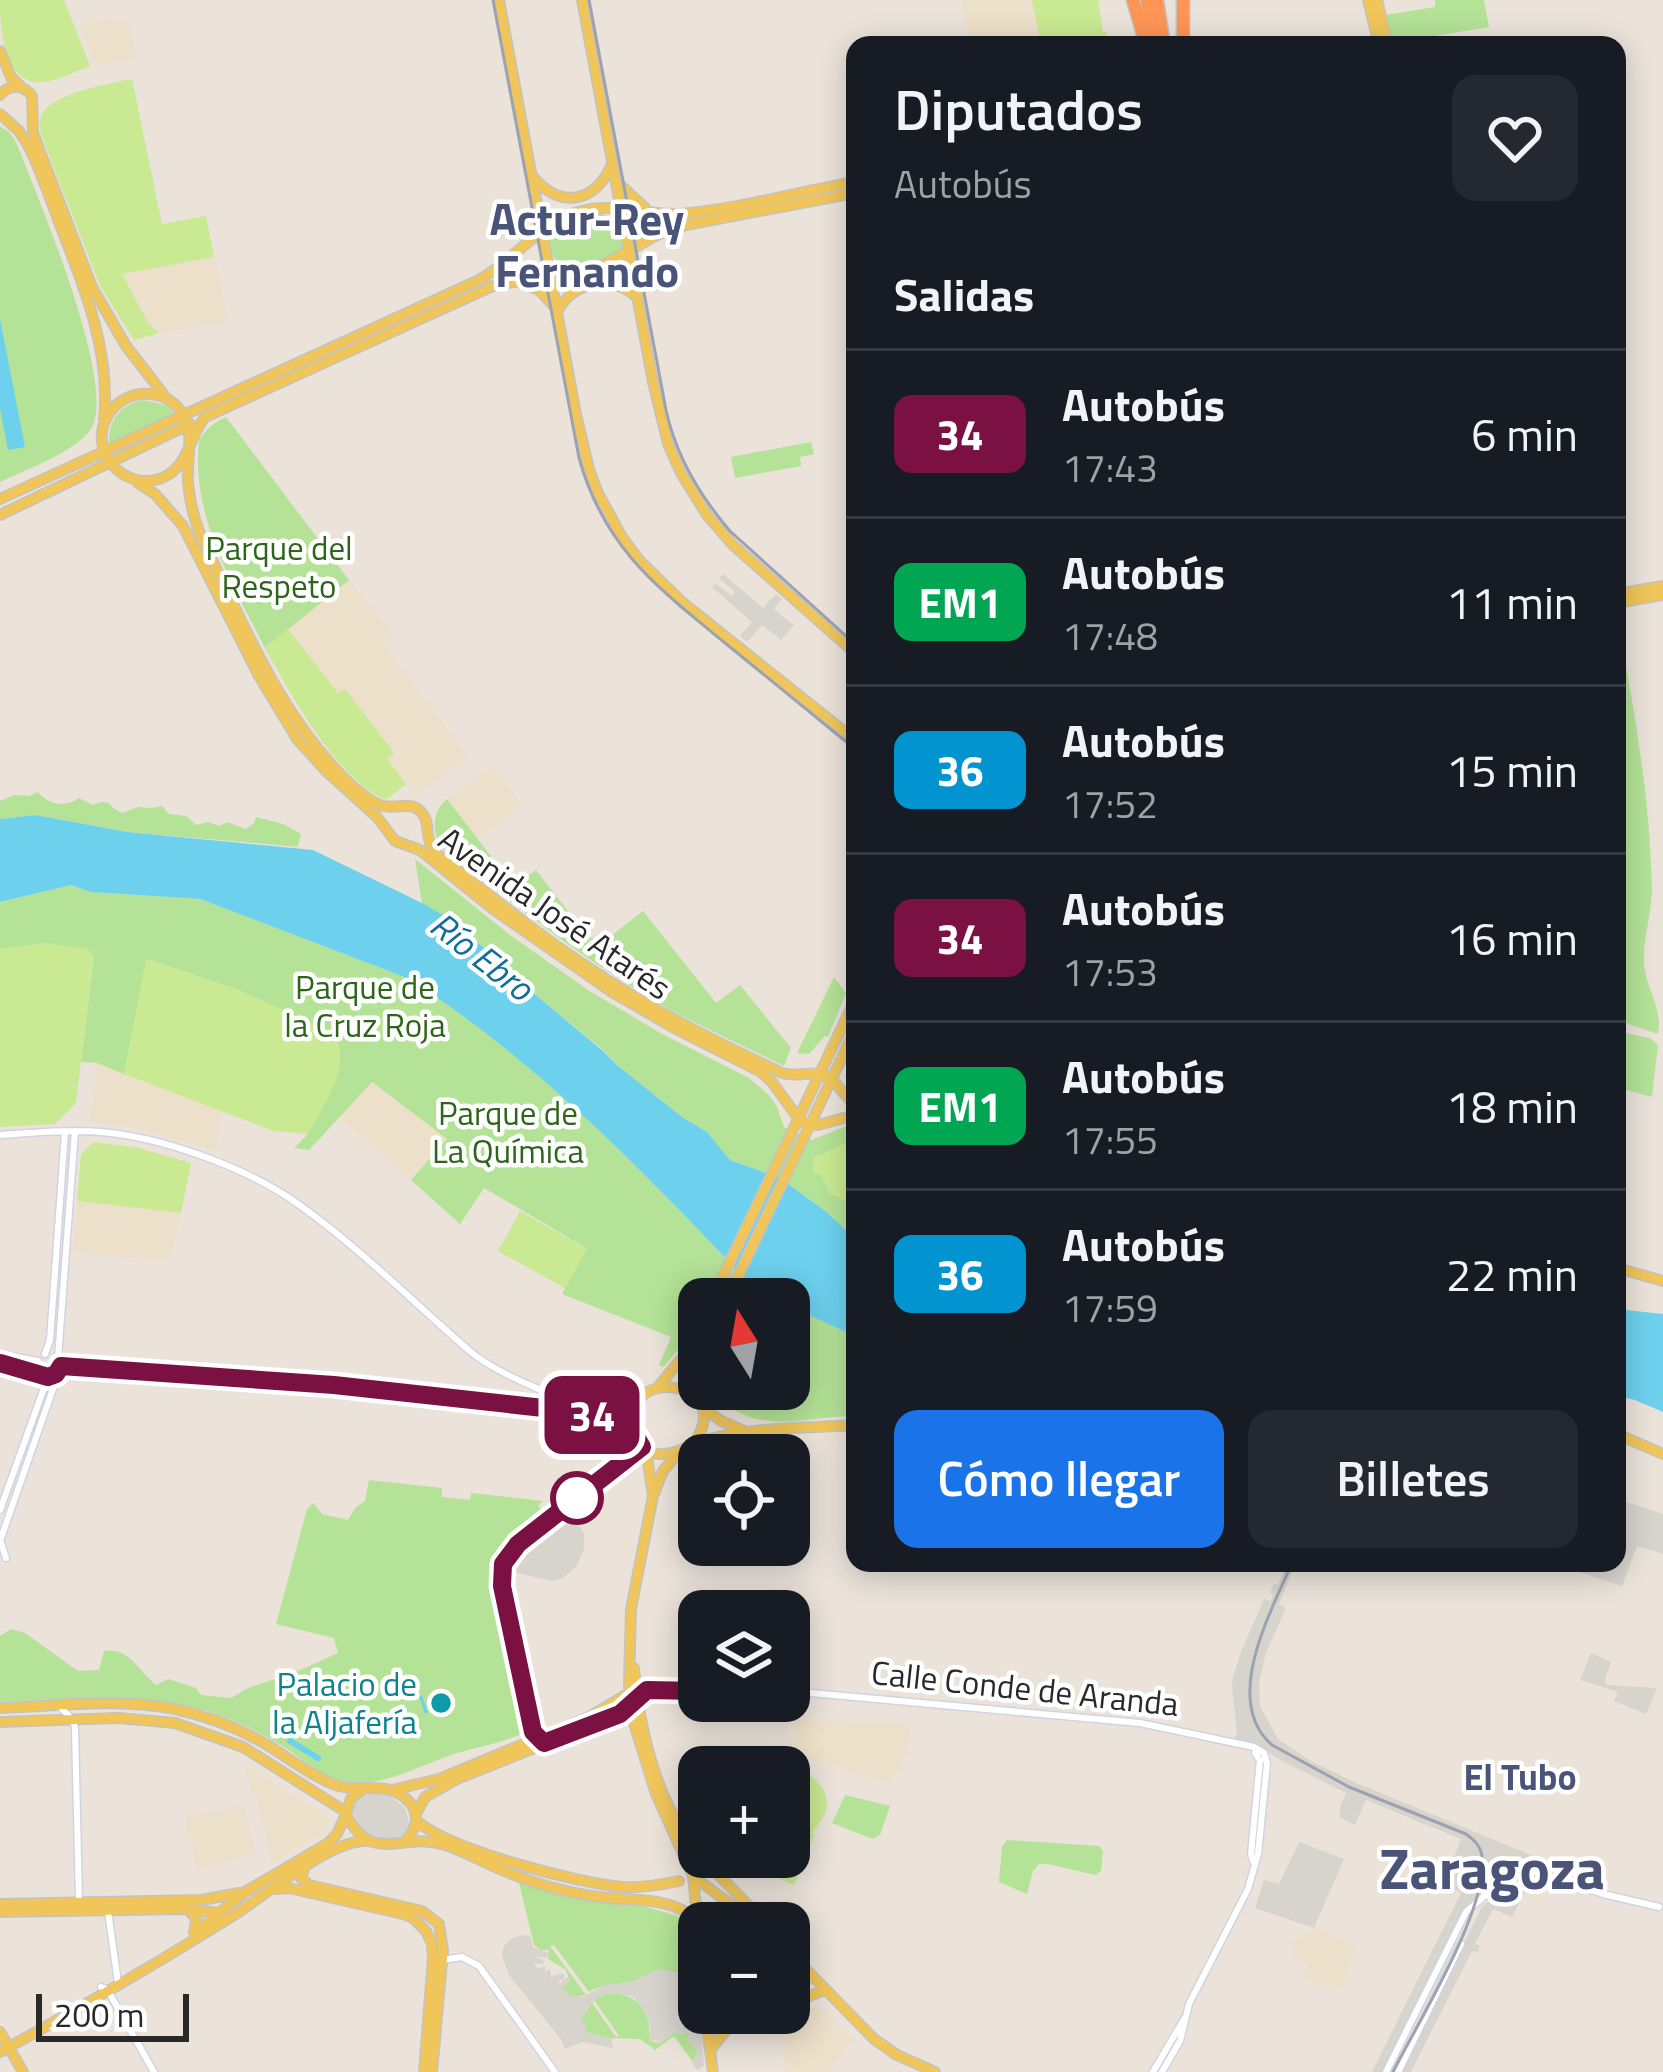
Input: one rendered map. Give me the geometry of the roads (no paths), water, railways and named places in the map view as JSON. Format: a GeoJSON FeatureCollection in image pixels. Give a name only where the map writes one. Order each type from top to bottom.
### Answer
{"type":"FeatureCollection","features":[{"type":"Feature","properties":{"kind":"highway"},"geometry":{"type":"LineString","coordinates":[[1133,0],[1147,36]]}},
{"type":"Feature","properties":{"kind":"highway"},"geometry":{"type":"LineString","coordinates":[[1147,0],[1149,36]]}},
{"type":"Feature","properties":{"kind":"highway"},"geometry":{"type":"LineString","coordinates":[[1157,0],[1163,36]]}},
{"type":"Feature","properties":{"kind":"highway"},"geometry":{"type":"LineString","coordinates":[[1183,0],[1183,36]]}},
{"type":"Feature","properties":{"kind":"main road"},"geometry":{"type":"LineString","coordinates":[[500,0],[586,461],[602,502],[644,566],[682,602],[846,733]]}},
{"type":"Feature","properties":{"kind":"main road"},"geometry":{"type":"LineString","coordinates":[[582,0],[663,429],[691,490],[733,544],[846,645]]}},
{"type":"Feature","properties":{"kind":"main road"},"geometry":{"type":"LineString","coordinates":[[1372,0],[1378,36]]}},
{"type":"Feature","properties":{"kind":"main road"},"geometry":{"type":"LineString","coordinates":[[1372,0],[1385,36]]}},
{"type":"Feature","properties":{"kind":"main road"},"geometry":{"type":"LineString","coordinates":[[0,51],[9,72],[32,96],[35,142],[92,287],[126,346],[186,419],[188,484],[200,532],[285,703],[312,742],[353,786],[377,804],[407,806],[419,810],[426,830],[409,845],[395,841],[388,829],[389,816],[398,807]]}},
{"type":"Feature","properties":{"kind":"main road"},"geometry":{"type":"LineString","coordinates":[[0,95],[21,87]]}},
{"type":"Feature","properties":{"kind":"main road"},"geometry":{"type":"LineString","coordinates":[[5,118],[24,122],[32,115]]}},
{"type":"Feature","properties":{"kind":"main road"},"geometry":{"type":"LineString","coordinates":[[5,118],[22,134],[32,154],[84,287],[100,356],[106,456],[121,474]]}},
{"type":"Feature","properties":{"kind":"main road"},"geometry":{"type":"LineString","coordinates":[[532,175],[550,193],[577,197],[598,187],[612,161]]}},
{"type":"Feature","properties":{"kind":"main road"},"geometry":{"type":"LineString","coordinates":[[616,181],[633,200],[656,213]]}},
{"type":"Feature","properties":{"kind":"main road"},"geometry":{"type":"LineString","coordinates":[[134,480],[148,482],[166,476],[181,464],[203,412],[478,280],[507,262],[541,230],[573,214],[598,208],[694,212],[846,184]]}},
{"type":"Feature","properties":{"kind":"main road"},"geometry":{"type":"LineString","coordinates":[[0,515],[85,473],[106,456],[485,289],[612,262],[657,235],[686,225],[846,195]]}},
{"type":"Feature","properties":{"kind":"main road"},"geometry":{"type":"LineString","coordinates":[[598,208],[614,215],[625,233],[623,249],[612,262]]}},
{"type":"Feature","properties":{"kind":"main road"},"geometry":{"type":"LineString","coordinates":[[545,251],[548,235],[559,220]]}},
{"type":"Feature","properties":{"kind":"main road"},"geometry":{"type":"LineString","coordinates":[[545,251],[559,268],[574,273]]}},
{"type":"Feature","properties":{"kind":"main road"},"geometry":{"type":"LineString","coordinates":[[513,280],[539,290],[557,312]]}},
{"type":"Feature","properties":{"kind":"main road"},"geometry":{"type":"LineString","coordinates":[[557,312],[571,293],[592,284],[623,286],[639,298]]}},
{"type":"Feature","properties":{"kind":"main road"},"geometry":{"type":"LineString","coordinates":[[84,459],[113,408],[128,397],[147,393],[203,412]]}},
{"type":"Feature","properties":{"kind":"main road"},"geometry":{"type":"LineString","coordinates":[[0,500],[84,459],[106,456]]}},
{"type":"Feature","properties":{"kind":"main road"},"geometry":{"type":"LineString","coordinates":[[85,473],[121,474]]}},
{"type":"Feature","properties":{"kind":"main road","name":"Avenida José Atarés"},"geometry":{"type":"LineString","coordinates":[[121,474],[157,496],[183,526],[259,676],[297,739],[388,829]]}},
{"type":"Feature","properties":{"kind":"main road"},"geometry":{"type":"LineString","coordinates":[[1626,596],[1663,590]]}},
{"type":"Feature","properties":{"kind":"main road","name":"Avenida José Atarés"},"geometry":{"type":"LineString","coordinates":[[426,830],[437,854],[582,964],[717,1042],[782,1073],[801,1077]]}},
{"type":"Feature","properties":{"kind":"main road","name":"Avenida José Atarés"},"geometry":{"type":"LineString","coordinates":[[409,845],[584,974],[761,1072],[797,1119]]}},
{"type":"Feature","properties":{"kind":"main road"},"geometry":{"type":"LineString","coordinates":[[722,1278],[846,1018]]}},
{"type":"Feature","properties":{"kind":"main road"},"geometry":{"type":"LineString","coordinates":[[737,1278],[846,1048]]}},
{"type":"Feature","properties":{"kind":"main road"},"geometry":{"type":"LineString","coordinates":[[788,1104],[790,1088],[801,1077],[819,1074],[831,1079],[846,1097]]}},
{"type":"Feature","properties":{"kind":"main road"},"geometry":{"type":"LineString","coordinates":[[830,1121],[838,1112],[840,1093]]}},
{"type":"Feature","properties":{"kind":"main road"},"geometry":{"type":"LineString","coordinates":[[797,1119],[809,1125],[846,1117]]}},
{"type":"Feature","properties":{"kind":"main road"},"geometry":{"type":"LineString","coordinates":[[1626,1271],[1663,1281]]}},
{"type":"Feature","properties":{"kind":"main road"},"geometry":{"type":"LineString","coordinates":[[653,1496],[633,1416],[644,1395],[678,1365]]}},
{"type":"Feature","properties":{"kind":"main road"},"geometry":{"type":"LineString","coordinates":[[657,1388],[678,1387]]}},
{"type":"Feature","properties":{"kind":"main road"},"geometry":{"type":"LineString","coordinates":[[708,1410],[749,1432]]}},
{"type":"Feature","properties":{"kind":"main road"},"geometry":{"type":"LineString","coordinates":[[740,1434],[846,1426]]}},
{"type":"Feature","properties":{"kind":"main road"},"geometry":{"type":"LineString","coordinates":[[1626,1438],[1663,1454]]}},
{"type":"Feature","properties":{"kind":"main road"},"geometry":{"type":"LineString","coordinates":[[641,1444],[655,1454],[678,1453]]}},
{"type":"Feature","properties":{"kind":"main road"},"geometry":{"type":"LineString","coordinates":[[540,1740],[502,1586],[503,1564],[518,1544],[641,1444]]}},
{"type":"Feature","properties":{"kind":"main road"},"geometry":{"type":"LineString","coordinates":[[678,1453],[663,1471],[653,1496],[631,1610],[638,1742],[678,1843]]}},
{"type":"Feature","properties":{"kind":"main road"},"geometry":{"type":"LineString","coordinates":[[392,1790],[440,1779],[620,1714],[633,1696]]}},
{"type":"Feature","properties":{"kind":"main road"},"geometry":{"type":"LineString","coordinates":[[633,1696],[678,1826]]}},
{"type":"Feature","properties":{"kind":"main road"},"geometry":{"type":"LineString","coordinates":[[0,1708],[140,1705],[192,1714],[252,1736],[333,1784],[364,1789]]}},
{"type":"Feature","properties":{"kind":"main road"},"geometry":{"type":"LineString","coordinates":[[0,1722],[148,1718],[198,1729],[257,1754],[346,1814],[366,1841]]}},
{"type":"Feature","properties":{"kind":"main road"},"geometry":{"type":"LineString","coordinates":[[403,1843],[413,1832],[420,1803],[428,1795],[540,1740]]}},
{"type":"Feature","properties":{"kind":"main road"},"geometry":{"type":"LineString","coordinates":[[198,1934],[244,1892],[327,1844],[338,1832],[352,1796],[374,1787],[406,1798],[428,1830],[477,1850],[625,1887],[679,1881]]}},
{"type":"Feature","properties":{"kind":"main road"},"geometry":{"type":"LineString","coordinates":[[4,2047],[350,1842],[441,1844],[525,1879],[597,1896],[658,1900],[678,1908]]}},
{"type":"Feature","properties":{"kind":"main road"},"geometry":{"type":"LineString","coordinates":[[308,1866],[302,1878],[309,1885],[422,1911],[434,1918],[442,1933],[442,1959],[428,2072]]}},
{"type":"Feature","properties":{"kind":"main road"},"geometry":{"type":"LineString","coordinates":[[696,1878],[727,1902]]}},
{"type":"Feature","properties":{"kind":"main road"},"geometry":{"type":"LineString","coordinates":[[722,1878],[745,1902]]}},
{"type":"Feature","properties":{"kind":"main road"},"geometry":{"type":"LineString","coordinates":[[267,1890],[289,1888],[403,1914],[426,1930],[433,1970],[428,2072]]}},
{"type":"Feature","properties":{"kind":"main road"},"geometry":{"type":"LineString","coordinates":[[0,1908],[201,1900],[244,1892]]}},
{"type":"Feature","properties":{"kind":"main road"},"geometry":{"type":"LineString","coordinates":[[0,1908],[219,1913],[243,1908]]}},
{"type":"Feature","properties":{"kind":"main road"},"geometry":{"type":"LineString","coordinates":[[188,1909],[196,1919],[198,1934]]}},
{"type":"Feature","properties":{"kind":"main road"},"geometry":{"type":"LineString","coordinates":[[810,1974],[884,2047],[935,2072]]}},
{"type":"Feature","properties":{"kind":"main road"},"geometry":{"type":"LineString","coordinates":[[810,1996],[825,1990]]}},
{"type":"Feature","properties":{"kind":"main road"},"geometry":{"type":"LineString","coordinates":[[0,2032],[4,2047],[23,2072]]}},
{"type":"Feature","properties":{"kind":"main road"},"geometry":{"type":"LineString","coordinates":[[706,2034],[713,2072]]}},
{"type":"Feature","properties":{"kind":"main road"},"geometry":{"type":"LineString","coordinates":[[711,2050],[723,2034]]}},
{"type":"Feature","properties":{"kind":"street"},"geometry":{"type":"LineString","coordinates":[[0,1359],[38,1360],[50,1340],[70,1131]]}},
{"type":"Feature","properties":{"kind":"street"},"geometry":{"type":"LineString","coordinates":[[7,1558],[0,1541],[59,1366],[70,1131]]}},
{"type":"Feature","properties":{"kind":"street"},"geometry":{"type":"LineString","coordinates":[[0,1136],[103,1132],[193,1153],[265,1184],[314,1216],[472,1353],[510,1376],[589,1405],[610,1405],[644,1395]]}},
{"type":"Feature","properties":{"kind":"street"},"geometry":{"type":"LineString","coordinates":[[45,1354],[59,1366],[334,1385],[580,1412],[620,1425],[641,1444]]}},
{"type":"Feature","properties":{"kind":"street"},"geometry":{"type":"LineString","coordinates":[[0,1359],[50,1377],[59,1366]]}},
{"type":"Feature","properties":{"kind":"street"},"geometry":{"type":"LineString","coordinates":[[0,1510],[44,1388],[38,1360]]}},
{"type":"Feature","properties":{"kind":"street"},"geometry":{"type":"LineString","coordinates":[[633,1696],[650,1683],[678,1684]]}},
{"type":"Feature","properties":{"kind":"street","name":"Calle Conde de Aranda"},"geometry":{"type":"LineString","coordinates":[[810,1693],[1140,1724],[1254,1750],[1259,1763],[1253,1863],[1246,1893],[1184,2018]]}},
{"type":"Feature","properties":{"kind":"street"},"geometry":{"type":"LineString","coordinates":[[58,1706],[73,1720],[79,1902]]}},
{"type":"Feature","properties":{"kind":"street"},"geometry":{"type":"LineString","coordinates":[[1386,2072],[1466,1912],[1515,1870],[1534,1871],[1659,1907]]}},
{"type":"Feature","properties":{"kind":"street"},"geometry":{"type":"LineString","coordinates":[[95,1901],[107,1910],[119,1980]]}},
{"type":"Feature","properties":{"kind":"street"},"geometry":{"type":"LineString","coordinates":[[1398,2072],[1461,1945]]}},
{"type":"Feature","properties":{"kind":"street"},"geometry":{"type":"LineString","coordinates":[[433,1970],[442,1959],[462,1957],[478,1966],[554,2072]]}},
{"type":"Feature","properties":{"kind":"street"},"geometry":{"type":"LineString","coordinates":[[104,1988],[154,2072]]}},
{"type":"Feature","properties":{"kind":"street"},"geometry":{"type":"LineString","coordinates":[[1153,2072],[1184,2018]]}},
{"type":"Feature","properties":{"kind":"street"},"geometry":{"type":"LineString","coordinates":[[1162,2072],[1180,2041],[1184,2018]]}},
{"type":"Feature","properties":{"kind":"water"},"geometry":{"type":"Polygon","coordinates":[[[0,319],[25,447],[8,450],[0,408],[0,319]]]}},
{"type":"Feature","properties":{"kind":"water","name":"Río Ebro"},"geometry":{"type":"Polygon","coordinates":[[[35,815],[128,832],[313,850],[424,904],[510,969],[617,1065],[707,1132],[730,1160],[780,1178],[846,1230],[846,1332],[810,1316],[810,1278],[744,1278],[599,1130],[516,1057],[427,991],[428,986],[200,899],[91,892],[71,885],[0,902],[0,819],[35,815]]]}},
{"type":"Feature","properties":{"kind":"water"},"geometry":{"type":"Polygon","coordinates":[[[1626,1310],[1663,1314],[1663,1412],[1626,1398],[1626,1310]]]}},
{"type":"Feature","properties":{"kind":"waterway"},"geometry":{"type":"LineString","coordinates":[[421,1697],[426,1712]]}},
{"type":"Feature","properties":{"kind":"waterway"},"geometry":{"type":"LineString","coordinates":[[290,1741],[318,1758]]}},
{"type":"Feature","properties":{"kind":"tram line"},"geometry":{"type":"LineString","coordinates":[[493,0],[579,458],[603,517],[656,584],[846,742]]}},
{"type":"Feature","properties":{"kind":"tram line"},"geometry":{"type":"LineString","coordinates":[[589,0],[676,443],[699,489],[730,531],[846,636]]}},
{"type":"Feature","properties":{"kind":"tram line"},"geometry":{"type":"LineString","coordinates":[[1288,1572],[1255,1656],[1250,1681],[1257,1727],[1272,1745],[1349,1787],[1466,1834],[1482,1856],[1481,1878],[1464,1934],[1393,2072]]}},
{"type":"Feature","properties":{"kind":"place","name":"Palacio de la Aljafería"},"geometry":{"type":"Point","coordinates":[441,1703]}},
{"type":"Feature","properties":{"kind":"district","name":"Actur-Rey Fernando"},"geometry":{"type":"Point","coordinates":[587,245]}},
{"type":"Feature","properties":{"kind":"district","name":"El Tubo"},"geometry":{"type":"Point","coordinates":[1520,1777]}},
{"type":"Feature","properties":{"kind":"district","name":"Zaragoza"},"geometry":{"type":"Point","coordinates":[1492,1869]}},
{"type":"Feature","properties":{"kind":"park label","name":"Parque del Respeto"},"geometry":{"type":"Point","coordinates":[279,567]}},
{"type":"Feature","properties":{"kind":"park label","name":"Parque de la Cruz Roja"},"geometry":{"type":"Point","coordinates":[365,1006]}},
{"type":"Feature","properties":{"kind":"park label","name":"Parque de La Química"},"geometry":{"type":"Point","coordinates":[508,1132]}}]}
